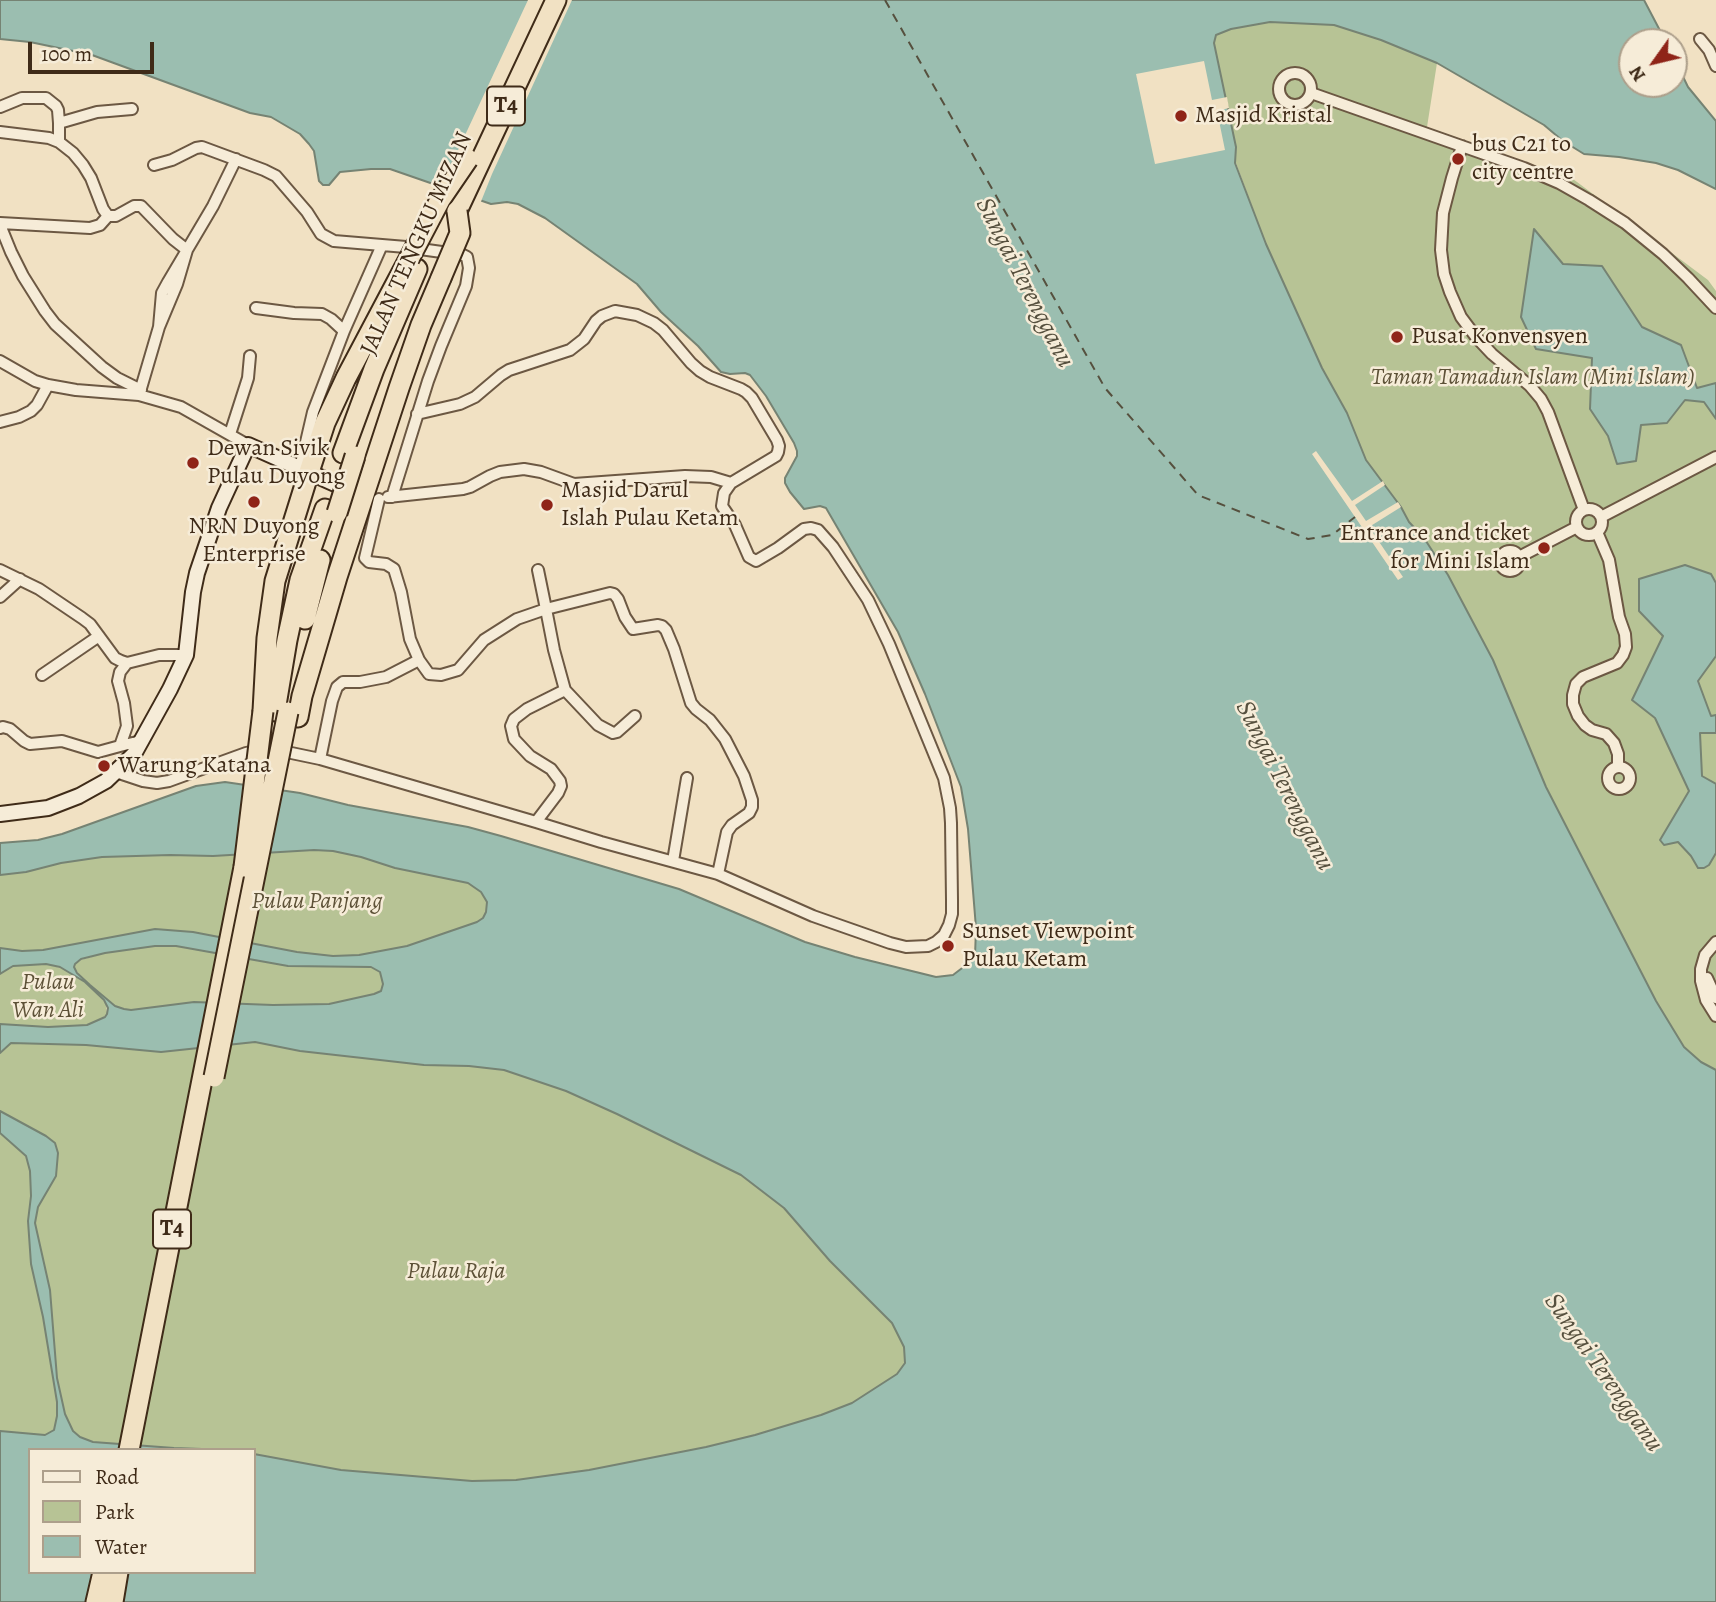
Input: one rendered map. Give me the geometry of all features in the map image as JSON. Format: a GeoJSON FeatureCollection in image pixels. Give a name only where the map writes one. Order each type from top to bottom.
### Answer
{"type":"FeatureCollection","features":[{"type":"Feature","properties":{"kind":"highway","name":"JALAN TENGKU MIZAN"},"geometry":{"type":"LineString","coordinates":[[281,713],[287,640],[300,580],[331,511],[374,369],[425,267],[440,200],[468,159],[542,0]]}},
{"type":"Feature","properties":{"kind":"highway","name":"JALAN TENGKU MIZAN"},"geometry":{"type":"LineString","coordinates":[[425,267],[460,233],[457,211],[555,0]]}},
{"type":"Feature","properties":{"kind":"highway"},"geometry":{"type":"LineString","coordinates":[[425,267],[417,338],[371,497],[316,646],[302,696],[281,713],[267,638],[275,581],[304,470],[346,378],[425,267]]}},
{"type":"Feature","properties":{"kind":"highway","name":"T4"},"geometry":{"type":"LineString","coordinates":[[208,1075],[261,844],[281,713]]}},
{"type":"Feature","properties":{"kind":"highway","name":"T4"},"geometry":{"type":"LineString","coordinates":[[142,1448],[149,1385],[208,1075],[244,867],[281,713]]}},
{"type":"Feature","properties":{"kind":"highway","name":"T4"},"geometry":{"type":"LineString","coordinates":[[130,1448],[149,1385]]}},
{"type":"Feature","properties":{"kind":"highway"},"geometry":{"type":"LineString","coordinates":[[96,1602],[103,1574]]}},
{"type":"Feature","properties":{"kind":"highway"},"geometry":{"type":"LineString","coordinates":[[113,1602],[118,1574]]}},
{"type":"Feature","properties":{"kind":"street"},"geometry":{"type":"LineString","coordinates":[[1700,39],[1709,50],[1716,66]]}},
{"type":"Feature","properties":{"kind":"street"},"geometry":{"type":"LineString","coordinates":[[1311,93],[1559,183],[1625,223],[1689,278],[1716,308]]}},
{"type":"Feature","properties":{"kind":"street"},"geometry":{"type":"LineString","coordinates":[[0,107],[22,98],[46,98],[58,110],[58,142]]}},
{"type":"Feature","properties":{"kind":"street"},"geometry":{"type":"LineString","coordinates":[[59,123],[97,112],[132,109]]}},
{"type":"Feature","properties":{"kind":"street"},"geometry":{"type":"LineString","coordinates":[[0,132],[49,138],[73,153],[83,164],[108,216]]}},
{"type":"Feature","properties":{"kind":"street"},"geometry":{"type":"LineString","coordinates":[[1462,146],[1443,214],[1441,250],[1446,280],[1461,317],[1476,337],[1541,399],[1584,510]]}},
{"type":"Feature","properties":{"kind":"street"},"geometry":{"type":"LineString","coordinates":[[154,165],[202,147],[276,176],[307,212],[321,234],[334,241],[463,255],[469,261],[467,286],[441,346],[392,497]]}},
{"type":"Feature","properties":{"kind":"street"},"geometry":{"type":"LineString","coordinates":[[140,392],[159,327],[177,284],[187,250],[236,159]]}},
{"type":"Feature","properties":{"kind":"street"},"geometry":{"type":"LineString","coordinates":[[187,250],[141,206],[134,206],[116,216],[108,216],[100,225],[90,228],[0,224],[23,276],[45,311],[55,324],[102,367],[140,392],[181,407],[248,445],[371,497],[463,489],[490,475],[524,469],[574,484],[685,477],[710,477],[731,482]]}},
{"type":"Feature","properties":{"kind":"street"},"geometry":{"type":"LineString","coordinates":[[304,470],[313,412],[344,331],[382,245]]}},
{"type":"Feature","properties":{"kind":"street"},"geometry":{"type":"LineString","coordinates":[[256,308],[322,314],[344,331]]}},
{"type":"Feature","properties":{"kind":"street"},"geometry":{"type":"LineString","coordinates":[[116,772],[157,783],[239,755],[258,750],[277,750],[320,759],[718,874],[813,916],[890,943],[918,948],[936,942],[944,935],[952,914],[951,823],[944,778],[873,611],[839,555],[818,530],[804,529],[761,559],[752,560],[735,525],[722,506],[724,493],[731,482],[776,456],[779,446],[746,392],[701,371],[663,330],[647,319],[615,311],[596,321],[583,339],[570,350],[509,370],[475,397],[460,404],[417,415]]}},
{"type":"Feature","properties":{"kind":"street"},"geometry":{"type":"LineString","coordinates":[[230,434],[248,378],[250,356]]}},
{"type":"Feature","properties":{"kind":"street"},"geometry":{"type":"LineString","coordinates":[[0,361],[35,381],[48,385],[76,390],[140,392]]}},
{"type":"Feature","properties":{"kind":"street"},"geometry":{"type":"LineString","coordinates":[[0,422],[19,418],[31,411],[48,385]]}},
{"type":"Feature","properties":{"kind":"street"},"geometry":{"type":"LineString","coordinates":[[0,814],[48,808],[63,803],[92,789],[116,772],[134,754],[186,655],[197,573],[219,509],[248,445]]}},
{"type":"Feature","properties":{"kind":"street"},"geometry":{"type":"LineString","coordinates":[[1601,517],[1716,457]]}},
{"type":"Feature","properties":{"kind":"street"},"geometry":{"type":"LineString","coordinates":[[371,497],[365,558],[369,562],[386,564],[394,569],[407,628],[419,660],[429,674],[458,670],[484,640],[517,620],[546,609],[610,593],[618,599],[633,629],[663,626],[674,649],[691,703],[710,720],[725,739],[752,800],[749,813],[727,832],[718,874]]}},
{"type":"Feature","properties":{"kind":"street"},"geometry":{"type":"LineString","coordinates":[[1584,510],[1596,511],[1601,517],[1602,526],[1594,534],[1582,533],[1577,527],[1577,517],[1584,510]]}},
{"type":"Feature","properties":{"kind":"street"},"geometry":{"type":"LineString","coordinates":[[1519,557],[1577,527]]}},
{"type":"Feature","properties":{"kind":"street"},"geometry":{"type":"LineString","coordinates":[[1597,532],[1609,560],[1626,647],[1617,663],[1592,671],[1576,684],[1573,704],[1585,725],[1606,734],[1614,743],[1618,754],[1618,767]]}},
{"type":"Feature","properties":{"kind":"street"},"geometry":{"type":"LineString","coordinates":[[0,570],[39,589],[90,624],[115,658],[127,663],[159,655],[186,655]]}},
{"type":"Feature","properties":{"kind":"street"},"geometry":{"type":"LineString","coordinates":[[538,570],[565,690],[598,725],[612,733],[617,732],[635,716]]}},
{"type":"Feature","properties":{"kind":"street"},"geometry":{"type":"LineString","coordinates":[[0,597],[20,579]]}},
{"type":"Feature","properties":{"kind":"street"},"geometry":{"type":"LineString","coordinates":[[42,675],[99,636]]}},
{"type":"Feature","properties":{"kind":"street"},"geometry":{"type":"LineString","coordinates":[[320,759],[337,687],[343,682],[386,677],[419,660]]}},
{"type":"Feature","properties":{"kind":"street"},"geometry":{"type":"LineString","coordinates":[[120,746],[127,726],[118,681],[120,672],[127,663]]}},
{"type":"Feature","properties":{"kind":"street"},"geometry":{"type":"LineString","coordinates":[[536,822],[558,793],[560,781],[551,769],[530,756],[519,745],[510,726],[518,714],[565,690]]}},
{"type":"Feature","properties":{"kind":"street"},"geometry":{"type":"LineString","coordinates":[[0,728],[10,729],[30,744],[62,741],[97,752],[141,741]]}},
{"type":"Feature","properties":{"kind":"street"},"geometry":{"type":"LineString","coordinates":[[673,861],[687,778]]}},
{"type":"Feature","properties":{"kind":"street"},"geometry":{"type":"LineString","coordinates":[[1716,942],[1705,955],[1701,969],[1706,1000],[1716,1016]]}},
{"type":"Feature","properties":{"kind":"street"},"geometry":{"type":"LineString","coordinates":[[1705,955],[1707,979],[1716,998]]}},
{"type":"Feature","properties":{"kind":"green space","name":"Taman Tamadun Islam (Mini Islam)"},"geometry":{"type":"Polygon","coordinates":[[[1270,22],[1334,25],[1381,40],[1437,63],[1427,127],[1573,179],[1708,280],[1716,291],[1716,1070],[1701,1062],[1684,1047],[1656,1001],[1546,787],[1493,660],[1448,575],[1366,460],[1347,413],[1322,368],[1266,244],[1236,163],[1147,177],[1216,35],[1231,29],[1270,22]]]}},
{"type":"Feature","properties":{"kind":"green space","name":"Pulau Panjang"},"geometry":{"type":"Polygon","coordinates":[[[314,850],[361,857],[395,868],[468,883],[481,892],[487,902],[486,912],[477,922],[407,946],[359,955],[333,956],[297,952],[193,932],[43,950],[0,948],[0,875],[102,857],[213,856],[314,850]]]}},
{"type":"Feature","properties":{"kind":"green space","name":"Pulau Raja"},"geometry":{"type":"Polygon","coordinates":[[[461,933],[1018,1302],[852,1403],[755,1435],[589,1470],[516,1480],[472,1481],[341,1470],[256,1454],[256,1448],[174,1448],[93,1442],[80,1437],[73,1431],[65,1414],[57,1378],[50,1290],[35,1223],[38,1207],[56,1176],[46,1136],[0,1111],[0,1053],[11,1043],[161,1051],[193,1002],[124,1009],[115,1006],[94,989],[106,1004],[107,1014],[87,1025],[48,1027],[0,1024],[0,974],[13,966],[46,964],[68,970],[84,981],[74,967],[81,960],[105,953],[155,946],[176,946],[288,966],[320,967],[461,933]]]}},
{"type":"Feature","properties":{"kind":"green space"},"geometry":{"type":"Polygon","coordinates":[[[0,1133],[26,1156],[30,1171],[28,1221],[31,1264],[57,1402],[54,1430],[45,1435],[0,1431],[0,1133]]]}},
{"type":"Feature","properties":{"kind":"water","name":"Sungai Terengganu"},"geometry":{"type":"Polygon","coordinates":[[[0,0],[1644,0],[1659,28],[1618,28],[1618,98],[1688,98],[1688,87],[1716,121],[1716,189],[1678,170],[1656,163],[1584,154],[1544,125],[1437,63],[1381,40],[1334,25],[1270,22],[1231,29],[1216,35],[1214,43],[1236,147],[1235,163],[1266,244],[1322,368],[1347,413],[1366,460],[1448,575],[1493,660],[1546,787],[1656,1001],[1684,1047],[1701,1062],[1716,1070],[1716,1602],[0,1602],[0,1431],[45,1435],[54,1430],[57,1402],[31,1264],[28,1221],[30,1171],[26,1156],[0,1133],[0,1111],[46,1136],[55,1143],[58,1153],[56,1176],[38,1207],[35,1223],[50,1290],[57,1378],[65,1414],[73,1431],[93,1442],[174,1448],[28,1448],[28,1574],[256,1574],[256,1454],[341,1470],[472,1481],[516,1480],[589,1470],[706,1447],[821,1415],[852,1403],[897,1374],[905,1363],[904,1347],[892,1323],[830,1261],[784,1208],[741,1175],[566,1091],[504,1070],[424,1065],[300,1051],[255,1042],[161,1052],[86,1045],[11,1043],[0,1053],[0,1024],[48,1027],[87,1025],[105,1017],[108,1008],[104,1000],[85,982],[60,967],[46,964],[13,966],[0,974],[0,948],[43,950],[155,929],[193,932],[297,952],[333,956],[359,955],[407,946],[477,922],[486,912],[487,902],[481,892],[468,883],[395,868],[333,851],[314,850],[213,856],[102,857],[0,875],[0,843],[38,840],[62,834],[196,786],[225,782],[300,793],[501,836],[679,889],[805,942],[936,977],[953,975],[975,956],[976,928],[968,829],[961,787],[925,694],[898,632],[826,508],[820,506],[804,509],[785,483],[797,451],[766,396],[750,375],[721,372],[637,284],[545,218],[518,204],[491,204],[390,169],[340,172],[329,185],[323,185],[319,181],[314,151],[309,144],[300,134],[271,117],[250,113],[92,55],[30,42],[0,39],[0,0]],[[155,946],[81,959],[74,967],[77,973],[115,1006],[131,1010],[194,1002],[329,1004],[381,991],[383,984],[380,972],[371,967],[288,966],[176,946],[155,946]]]}},
{"type":"Feature","properties":{"kind":"water"},"geometry":{"type":"Polygon","coordinates":[[[1534,229],[1563,264],[1602,266],[1642,327],[1681,345],[1697,388],[1716,383],[1716,419],[1704,402],[1685,400],[1667,423],[1641,425],[1636,461],[1617,464],[1608,436],[1590,409],[1592,358],[1536,349],[1521,317],[1534,229]]]}},
{"type":"Feature","properties":{"kind":"water"},"geometry":{"type":"Polygon","coordinates":[[[1685,565],[1711,574],[1716,583],[1716,656],[1698,681],[1711,716],[1716,715],[1716,733],[1700,733],[1702,776],[1716,784],[1716,853],[1704,868],[1698,868],[1678,842],[1664,845],[1660,840],[1689,791],[1655,718],[1632,700],[1663,636],[1639,611],[1639,579],[1685,565]]]}},
{"type":"Feature","properties":{"kind":"pier"},"geometry":{"type":"Polygon","coordinates":[[[528,0],[572,0],[480,204],[438,189],[528,0]]]}},
{"type":"Feature","properties":{"kind":"pier","name":"Masjid Kristal"},"geometry":{"type":"Polygon","coordinates":[[[1204,61],[1212,100],[1227,97],[1229,108],[1217,111],[1225,150],[1155,164],[1136,74],[1204,61]]]}},
{"type":"Feature","properties":{"kind":"pier"},"geometry":{"type":"Polygon","coordinates":[[[1316,451],[1352,501],[1383,481],[1385,485],[1355,505],[1366,521],[1398,502],[1401,507],[1369,527],[1403,577],[1398,580],[1312,454],[1316,451]]]}},
{"type":"Feature","properties":{"kind":"ferry route"},"geometry":{"type":"LineString","coordinates":[[885,0],[1105,388],[1198,495],[1308,539],[1332,535],[1355,517]]}},
{"type":"Feature","properties":{"kind":"place","name":"Masjid Kristal"},"geometry":{"type":"Point","coordinates":[1181,116]}},
{"type":"Feature","properties":{"kind":"place","name":"bus C21 to city centre"},"geometry":{"type":"Point","coordinates":[1458,159]}},
{"type":"Feature","properties":{"kind":"place","name":"Pusat Konvensyen"},"geometry":{"type":"Point","coordinates":[1397,337]}},
{"type":"Feature","properties":{"kind":"place","name":"Dewan Sivik Pulau Duyong"},"geometry":{"type":"Point","coordinates":[193,463]}},
{"type":"Feature","properties":{"kind":"place","name":"NRN Duyong Enterprise"},"geometry":{"type":"Point","coordinates":[254,502]}},
{"type":"Feature","properties":{"kind":"place","name":"Masjid Darul Islah Pulau Ketam"},"geometry":{"type":"Point","coordinates":[547,505]}},
{"type":"Feature","properties":{"kind":"place","name":"Entrance and ticket for Mini Islam"},"geometry":{"type":"Point","coordinates":[1544,548]}},
{"type":"Feature","properties":{"kind":"place","name":"Warung Katana"},"geometry":{"type":"Point","coordinates":[104,766]}},
{"type":"Feature","properties":{"kind":"place","name":"Sunset Viewpoint Pulau Ketam"},"geometry":{"type":"Point","coordinates":[948,946]}},
{"type":"Feature","properties":{"kind":"park label","name":"Pulau Wan Ali"},"geometry":{"type":"Point","coordinates":[48,997]}}]}
